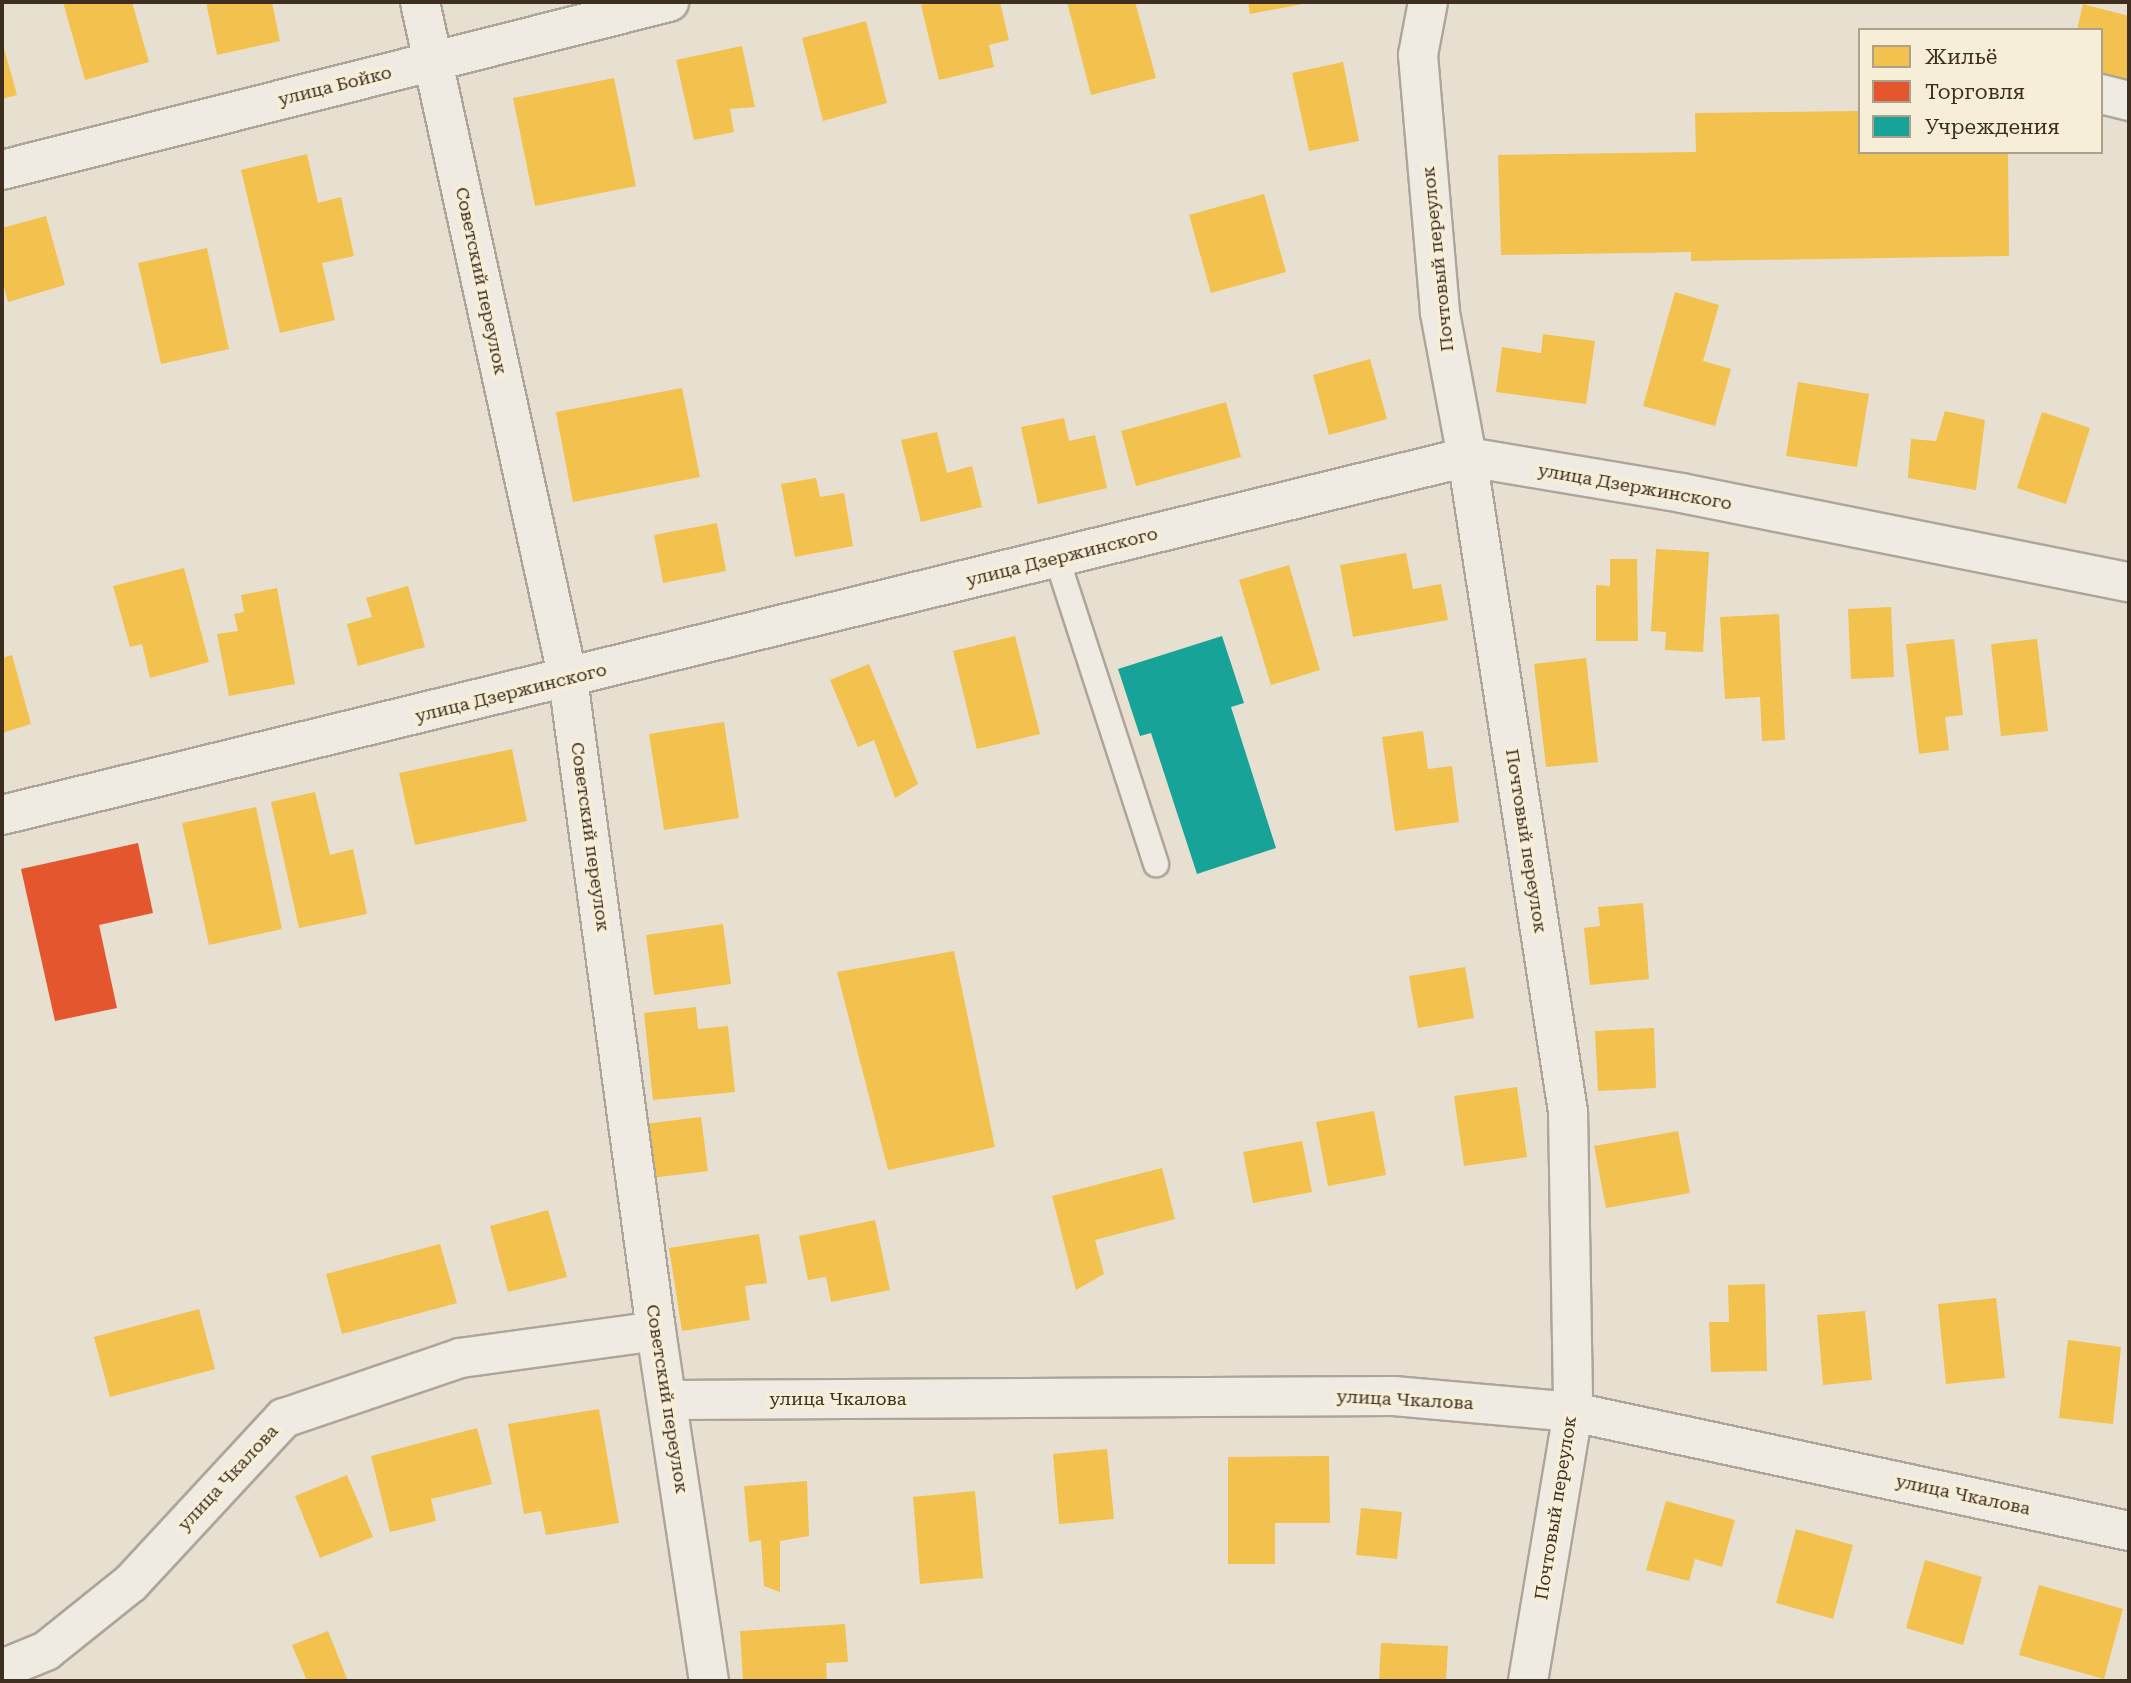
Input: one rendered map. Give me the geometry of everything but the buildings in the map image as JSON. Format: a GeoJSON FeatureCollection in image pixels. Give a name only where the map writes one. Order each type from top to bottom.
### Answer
{"type":"FeatureCollection","features":[{"type":"Feature","properties":{"kind":"street","name":"Советский переулок"},"geometry":{"type":"LineString","coordinates":[[420,2],[568,679],[656,1331],[709,1681]]}},
{"type":"Feature","properties":{"kind":"street","name":"улица Бойко"},"geometry":{"type":"LineString","coordinates":[[2,170],[669,2]]}},
{"type":"Feature","properties":{"kind":"street","name":"Почтовый переулок"},"geometry":{"type":"LineString","coordinates":[[1428,2],[1418,55],[1440,313],[1467,457],[1567,1112],[1573,1412],[1528,1681]]}},
{"type":"Feature","properties":{"kind":"street"},"geometry":{"type":"LineString","coordinates":[[2103,94],[2129,101]]}},
{"type":"Feature","properties":{"kind":"street","name":"улица Дзержинского"},"geometry":{"type":"LineString","coordinates":[[2,814],[568,679],[1467,457],[1682,494],[2129,582]]}},
{"type":"Feature","properties":{"kind":"street","name":"улица Чкалова"},"geometry":{"type":"LineString","coordinates":[[2,1669],[46,1651],[131,1583],[284,1418],[460,1358],[656,1331]]}},
{"type":"Feature","properties":{"kind":"street","name":"улица Чкалова"},"geometry":{"type":"LineString","coordinates":[[668,1400],[1394,1396],[1573,1412],[2129,1531]]}},
{"type":"Feature","properties":{"kind":"lane"},"geometry":{"type":"LineString","coordinates":[[1057,559],[1156,864]]}}]}
